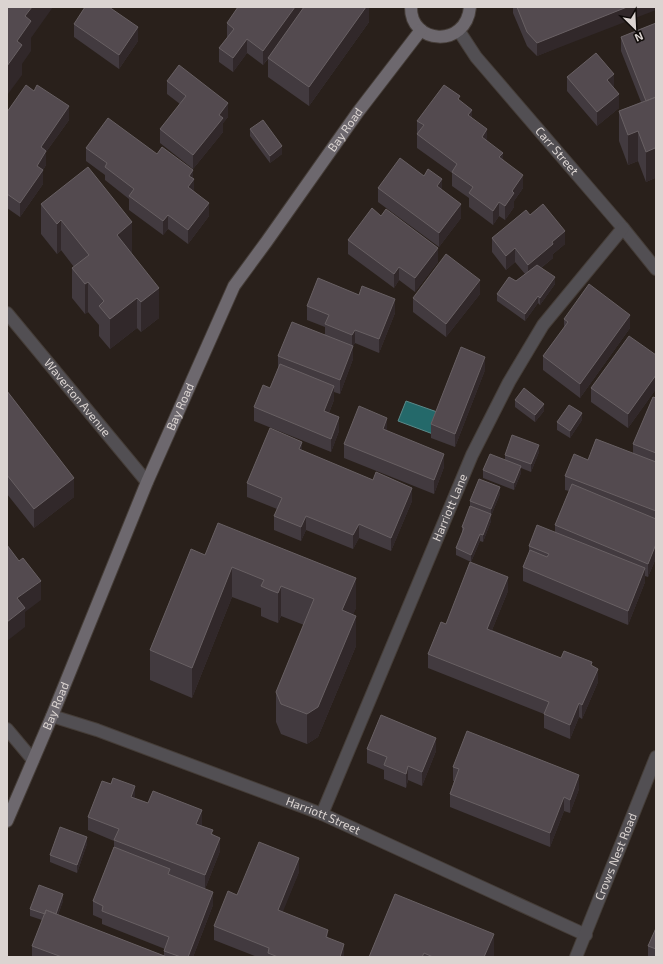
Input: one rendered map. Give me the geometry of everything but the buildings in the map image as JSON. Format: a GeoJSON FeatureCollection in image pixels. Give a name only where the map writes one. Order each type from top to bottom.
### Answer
{"type":"FeatureCollection","features":[{"type":"Feature","properties":{"kind":"street"},"geometry":{"type":"LineString","coordinates":[[411,7],[411,13],[421,30],[430,36],[440,37],[450,36],[459,31],[466,24],[470,15],[470,7]]}},
{"type":"Feature","properties":{"kind":"street","name":"Bay Road"},"geometry":{"type":"LineString","coordinates":[[7,821],[52,716],[147,482],[234,286],[358,112],[421,30]]}},
{"type":"Feature","properties":{"kind":"street","name":"Carr Street"},"geometry":{"type":"LineString","coordinates":[[459,31],[476,57],[623,228],[656,269]]}},
{"type":"Feature","properties":{"kind":"street","name":"Harriott Lane"},"geometry":{"type":"LineString","coordinates":[[322,814],[472,455],[505,388],[543,325],[623,228]]}},
{"type":"Feature","properties":{"kind":"street","name":"Waverton Avenue"},"geometry":{"type":"LineString","coordinates":[[7,313],[147,482]]}},
{"type":"Feature","properties":{"kind":"street","name":"Harriott Street"},"geometry":{"type":"LineString","coordinates":[[52,716],[97,730],[322,814],[586,935]]}},
{"type":"Feature","properties":{"kind":"street"},"geometry":{"type":"LineString","coordinates":[[7,729],[33,760]]}},
{"type":"Feature","properties":{"kind":"street","name":"Crows Nest Road"},"geometry":{"type":"LineString","coordinates":[[576,957],[656,757]]}},
{"type":"Feature","properties":{"kind":"water"},"geometry":{"type":"Polygon","coordinates":[[[406,401],[440,413],[433,434],[398,421],[406,401]]]}}]}
